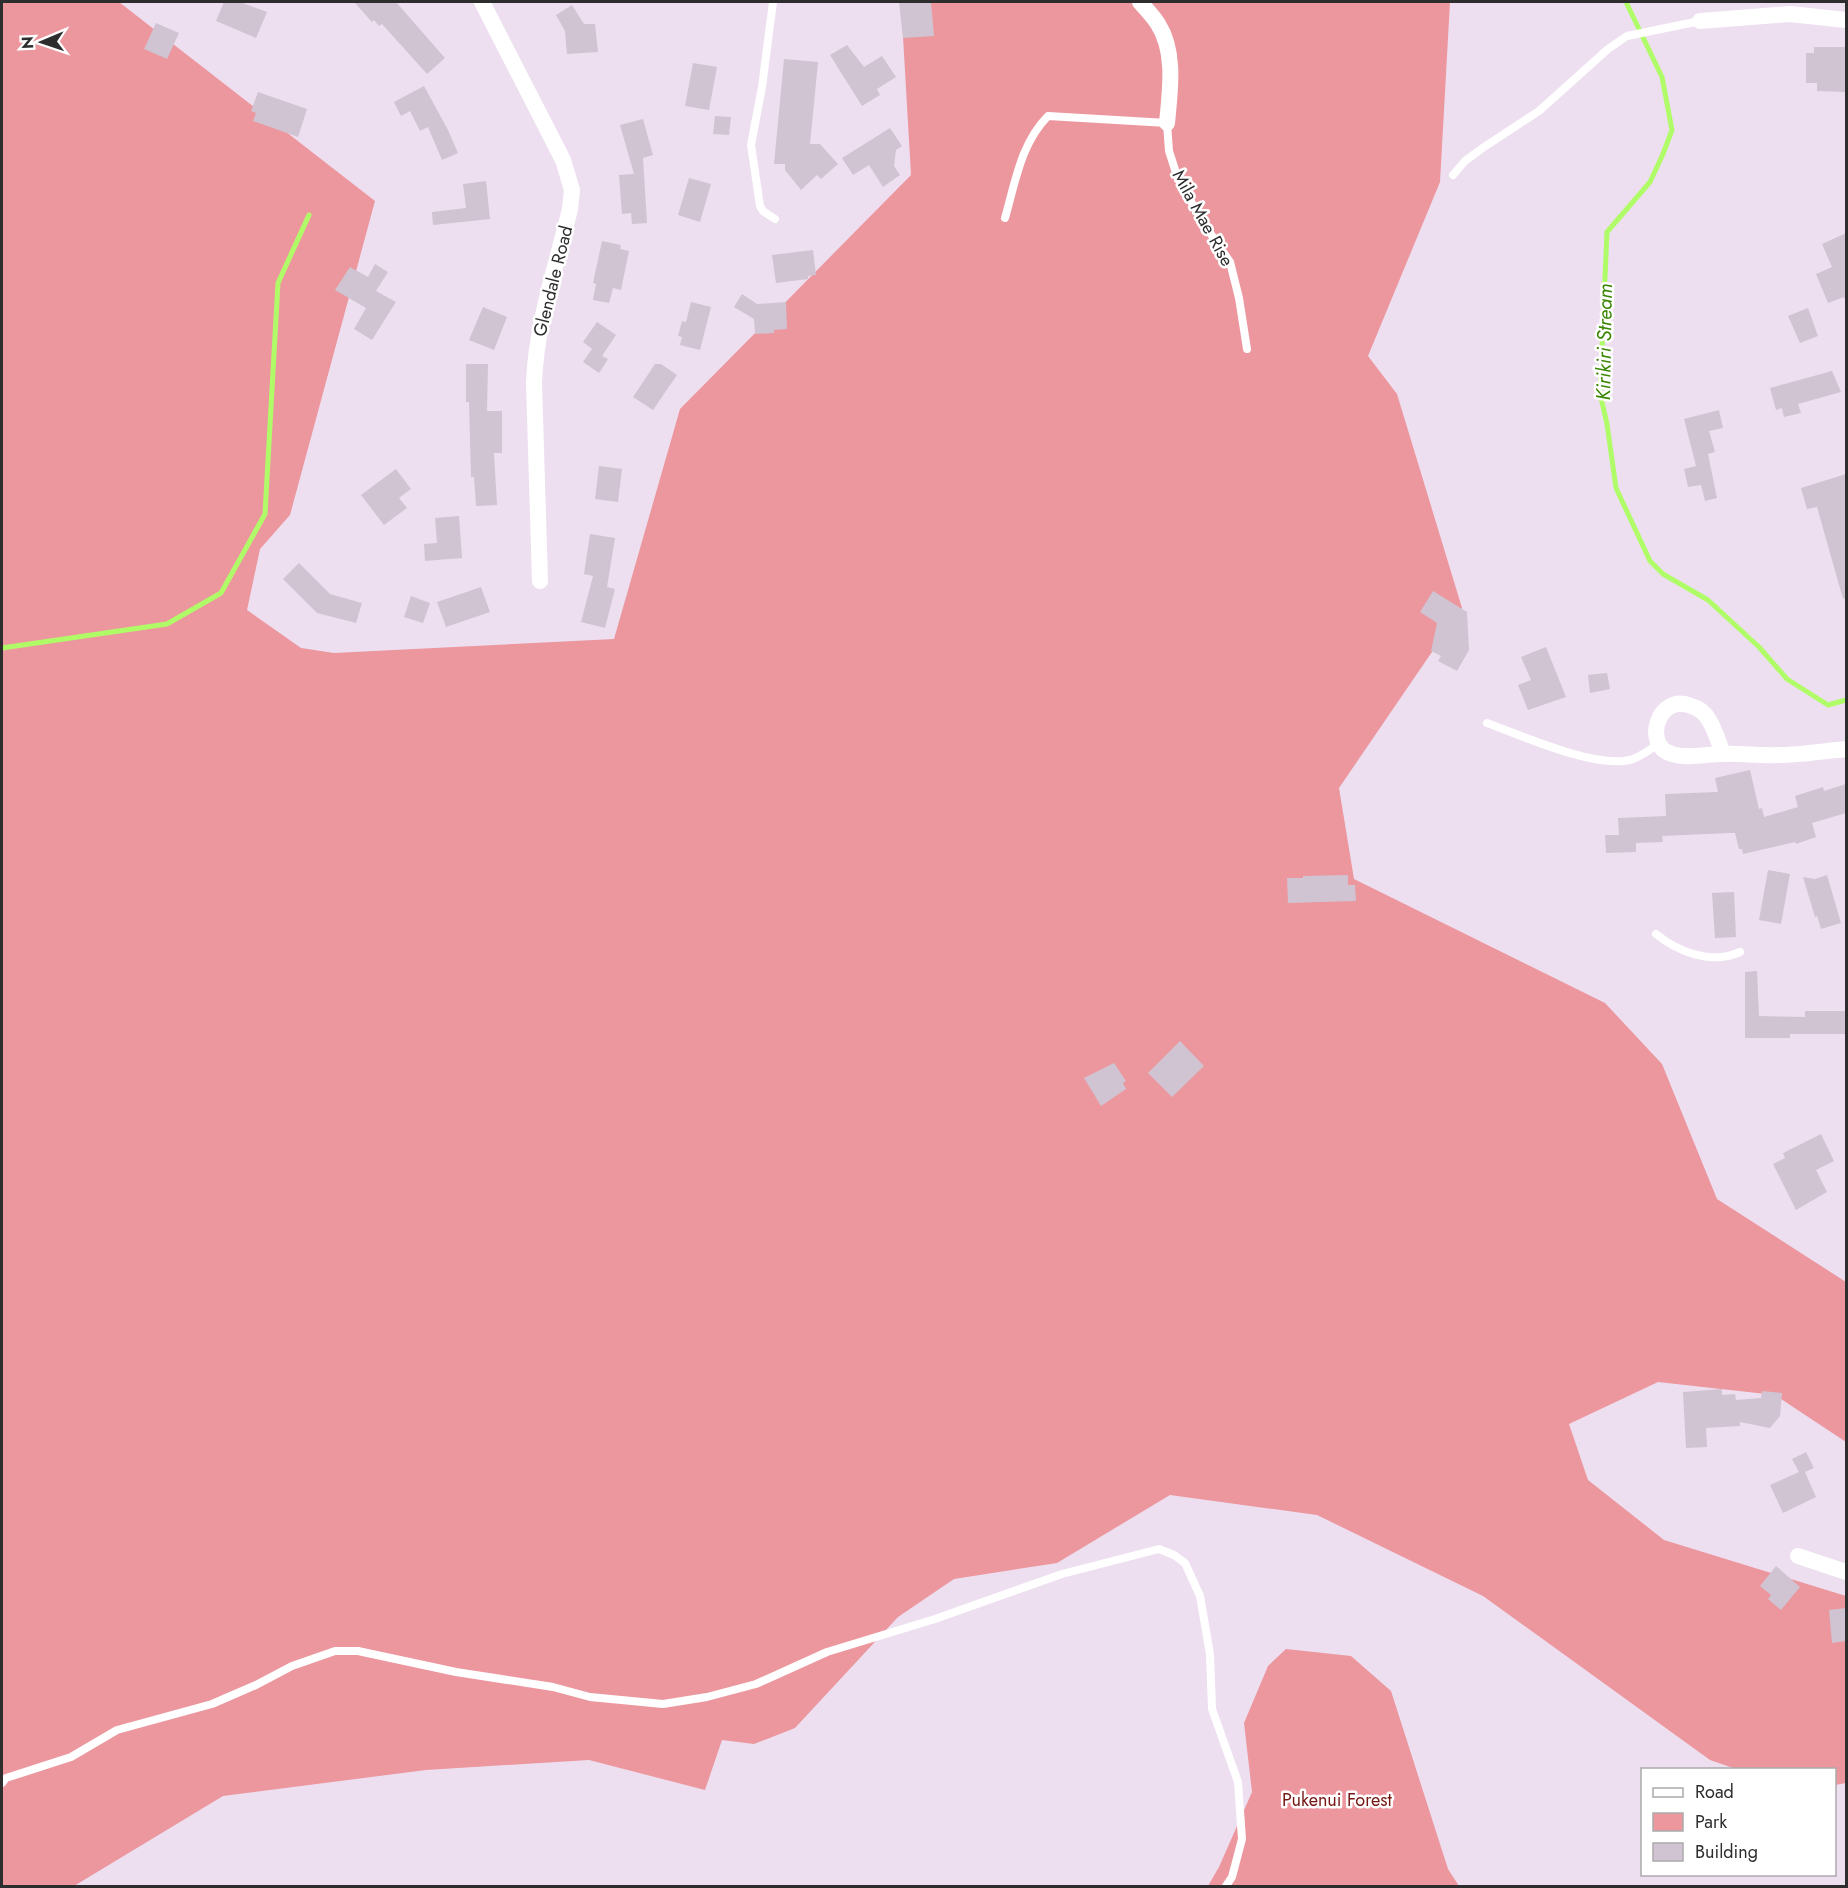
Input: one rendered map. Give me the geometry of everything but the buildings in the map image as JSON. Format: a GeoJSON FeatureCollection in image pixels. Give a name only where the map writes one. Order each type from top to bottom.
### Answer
{"type":"FeatureCollection","features":[{"type":"Feature","properties":{"kind":"street","name":"Glendale Road"},"geometry":{"type":"LineString","coordinates":[[482,2],[563,160],[572,190],[570,210],[539,333],[535,358],[540,581]]}},
{"type":"Feature","properties":{"kind":"street","name":"Mila Mae Rise"},"geometry":{"type":"LineString","coordinates":[[1140,2],[1159,24],[1169,54],[1170,87],[1167,123]]}},
{"type":"Feature","properties":{"kind":"street"},"geometry":{"type":"LineString","coordinates":[[1700,21],[1790,14],[1846,20]]}},
{"type":"Feature","properties":{"kind":"street"},"geometry":{"type":"LineString","coordinates":[[1723,754],[1708,718],[1699,709],[1687,704],[1670,706],[1660,714],[1656,727],[1658,744],[1666,753],[1676,756],[1778,755],[1846,749]]}},
{"type":"Feature","properties":{"kind":"street"},"geometry":{"type":"LineString","coordinates":[[1798,1556],[1846,1572]]}},
{"type":"Feature","properties":{"kind":"lane"},"geometry":{"type":"LineString","coordinates":[[772,2],[762,87],[751,145],[760,206],[763,211],[775,219]]}},
{"type":"Feature","properties":{"kind":"lane"},"geometry":{"type":"LineString","coordinates":[[1453,175],[1465,161],[1539,111],[1608,49],[1627,36],[1700,21]]}},
{"type":"Feature","properties":{"kind":"lane"},"geometry":{"type":"LineString","coordinates":[[1005,218],[1023,156],[1036,128],[1048,116],[1167,123]]}},
{"type":"Feature","properties":{"kind":"lane","name":"Mila Mae Rise"},"geometry":{"type":"LineString","coordinates":[[1167,123],[1169,151],[1178,179],[1204,224],[1230,262],[1239,298],[1247,349]]}},
{"type":"Feature","properties":{"kind":"lane"},"geometry":{"type":"LineString","coordinates":[[1487,723],[1571,753],[1616,761],[1640,757],[1658,744]]}},
{"type":"Feature","properties":{"kind":"lane"},"geometry":{"type":"LineString","coordinates":[[1656,934],[1681,950],[1700,955],[1724,957],[1740,952]]}},
{"type":"Feature","properties":{"kind":"lane"},"geometry":{"type":"LineString","coordinates":[[2,1783],[6,1778],[71,1757],[117,1730],[212,1704],[292,1666],[335,1651],[358,1651],[456,1672],[553,1687],[590,1697],[663,1704],[707,1697],[756,1684],[827,1652],[935,1619],[1062,1574],[1159,1549],[1174,1555],[1185,1563],[1200,1596],[1210,1654],[1212,1708],[1238,1782],[1242,1839],[1232,1877],[1226,1887]]}},
{"type":"Feature","properties":{"kind":"green space"},"geometry":{"type":"Polygon","coordinates":[[[2,2],[119,2],[375,201],[290,515],[260,549],[247,610],[301,648],[334,653],[614,639],[680,409],[911,175],[901,2],[1450,2],[1440,182],[1368,356],[1397,394],[1462,608],[1339,788],[1354,879],[1605,1003],[1662,1064],[1717,1199],[1846,1282],[1846,1442],[1775,1395],[1658,1382],[1569,1424],[1588,1480],[1664,1540],[1846,1596],[1846,1783],[1836,1785],[1836,1768],[1733,1768],[1710,1760],[1483,1596],[1317,1515],[1170,1495],[1057,1563],[954,1579],[898,1617],[795,1728],[754,1744],[722,1740],[705,1790],[589,1760],[426,1770],[223,1796],[74,1886],[2,1886],[2,2]]]}},
{"type":"Feature","properties":{"kind":"green space","name":"Pukenui Forest"},"geometry":{"type":"Polygon","coordinates":[[[1286,1649],[1351,1656],[1391,1691],[1448,1869],[1459,1886],[1208,1886],[1219,1867],[1252,1792],[1244,1723],[1268,1666],[1286,1649]]]}},
{"type":"Feature","properties":{"kind":"waterway","name":"Kirikiri Stream"},"geometry":{"type":"LineString","coordinates":[[1626,2],[1662,77],[1672,130],[1650,182],[1607,232],[1600,393],[1616,488],[1650,561],[1663,574],[1708,600],[1759,647],[1787,679],[1828,705],[1846,700]]}},
{"type":"Feature","properties":{"kind":"waterway"},"geometry":{"type":"LineString","coordinates":[[2,648],[167,624],[221,593],[265,514],[278,283],[309,215]]}}]}
